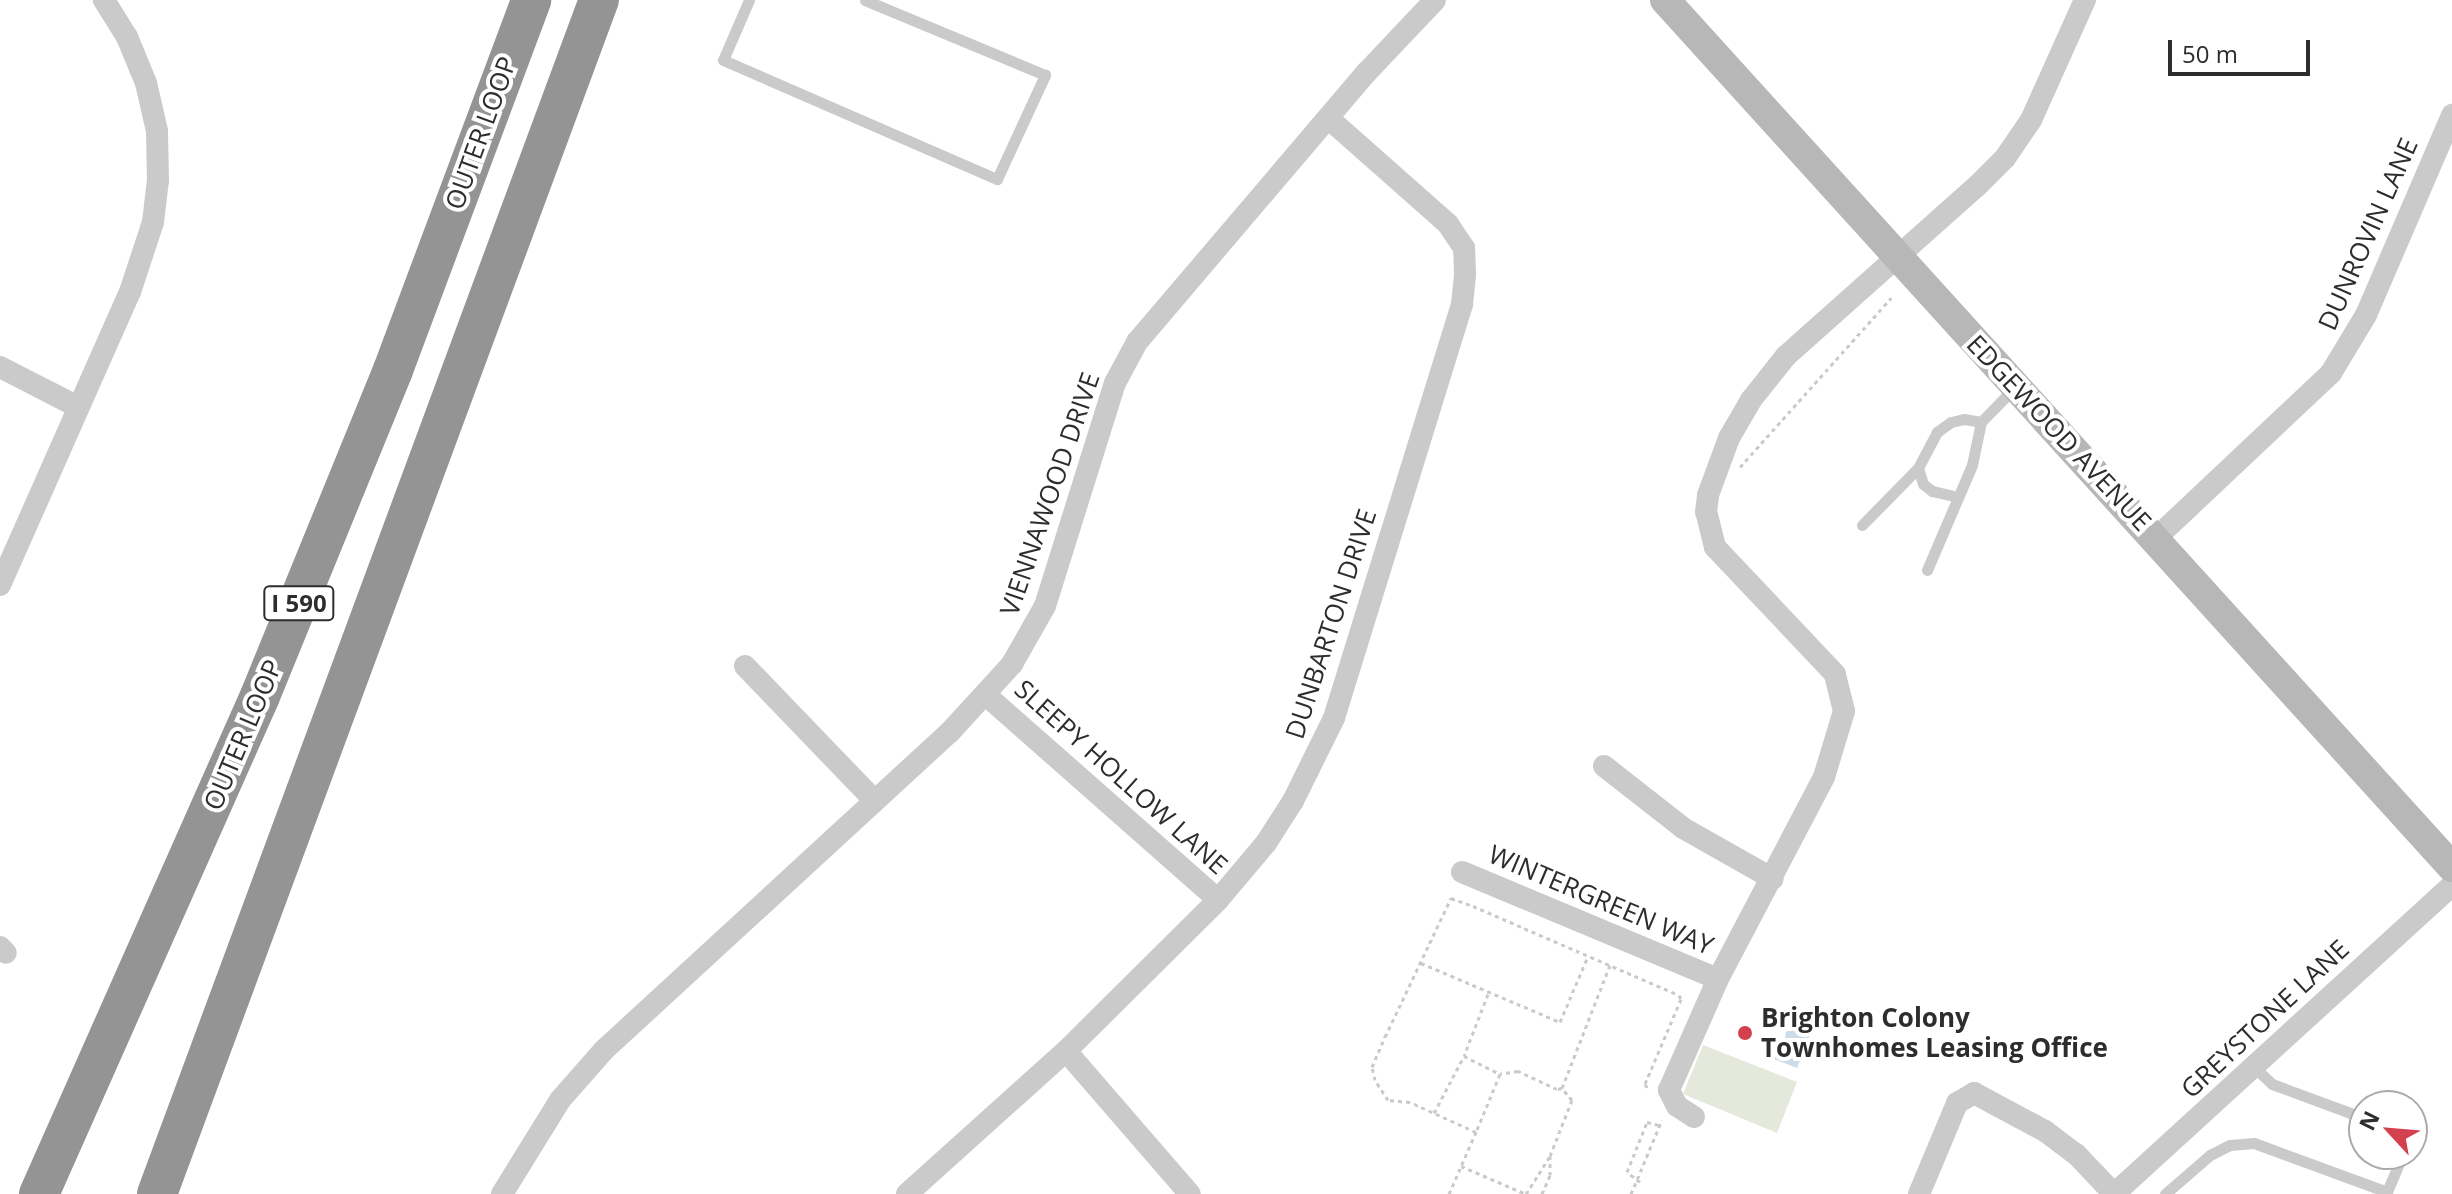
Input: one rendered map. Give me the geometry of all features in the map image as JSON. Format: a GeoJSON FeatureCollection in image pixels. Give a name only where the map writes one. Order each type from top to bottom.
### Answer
{"type":"FeatureCollection","features":[{"type":"Feature","properties":{"kind":"highway","name":"OUTER LOOP"},"geometry":{"type":"LineString","coordinates":[[39,1194],[283,642],[393,370],[531,0]]}},
{"type":"Feature","properties":{"kind":"highway","name":"I 590"},"geometry":{"type":"LineString","coordinates":[[157,1194],[599,0]]}},
{"type":"Feature","properties":{"kind":"street"},"geometry":{"type":"LineString","coordinates":[[0,585],[143,261],[153,222],[158,180],[157,131],[146,83],[127,37],[104,0]]}},
{"type":"Feature","properties":{"kind":"street","name":"VIENNAWOOD DRIVE"},"geometry":{"type":"LineString","coordinates":[[502,1194],[533,1139],[589,1065],[987,696],[1012,664],[1045,606],[1115,383],[1137,342],[1328,118],[1435,0]]}},
{"type":"Feature","properties":{"kind":"street","name":"EDGEWOOD AVENUE"},"geometry":{"type":"LineString","coordinates":[[1665,0],[2452,867]]}},
{"type":"Feature","properties":{"kind":"street","name":"WINTERGREEN WAY"},"geometry":{"type":"LineString","coordinates":[[1694,1117],[1677,1106],[1669,1090],[1718,979],[1824,777],[1842,720],[1843,693],[1835,674],[1822,656],[1715,547],[1706,512],[1708,495],[1729,438],[1751,400],[1786,356],[2005,158],[2038,108],[2085,0]]}},
{"type":"Feature","properties":{"kind":"street","name":"DUNROVIN LANE"},"geometry":{"type":"LineString","coordinates":[[2156,538],[2331,373],[2366,315],[2452,115]]}},
{"type":"Feature","properties":{"kind":"street","name":"DUNBARTON DRIVE"},"geometry":{"type":"LineString","coordinates":[[907,1194],[1066,1051],[1218,900],[1266,843],[1293,801],[1334,718],[1462,304],[1464,248],[1448,224],[1328,118]]}},
{"type":"Feature","properties":{"kind":"street"},"geometry":{"type":"LineString","coordinates":[[0,367],[78,407]]}},
{"type":"Feature","properties":{"kind":"street"},"geometry":{"type":"LineString","coordinates":[[745,666],[875,801]]}},
{"type":"Feature","properties":{"kind":"street","name":"SLEEPY HOLLOW LANE"},"geometry":{"type":"LineString","coordinates":[[987,696],[1218,900]]}},
{"type":"Feature","properties":{"kind":"street"},"geometry":{"type":"LineString","coordinates":[[1604,766],[1683,828],[1773,879]]}},
{"type":"Feature","properties":{"kind":"street","name":"WINTERGREEN WAY"},"geometry":{"type":"LineString","coordinates":[[1462,872],[1718,979]]}},
{"type":"Feature","properties":{"kind":"street","name":"GREYSTONE LANE"},"geometry":{"type":"LineString","coordinates":[[1919,1194],[1957,1103],[1974,1093],[2076,1154],[2114,1194],[2452,885]]}},
{"type":"Feature","properties":{"kind":"street"},"geometry":{"type":"LineString","coordinates":[[1066,1051],[1190,1194]]}},
{"type":"Feature","properties":{"kind":"lane"},"geometry":{"type":"LineString","coordinates":[[749,0],[723,60],[997,179],[1045,75],[865,0]]}},
{"type":"Feature","properties":{"kind":"lane"},"geometry":{"type":"LineString","coordinates":[[1927,570],[1972,465],[1981,422],[2016,387]]}},
{"type":"Feature","properties":{"kind":"lane"},"geometry":{"type":"LineString","coordinates":[[1862,525],[1918,468],[1937,432],[1951,422],[1964,419],[1981,422]]}},
{"type":"Feature","properties":{"kind":"lane"},"geometry":{"type":"LineString","coordinates":[[1918,468],[1923,484],[1932,491],[1958,497]]}},
{"type":"Feature","properties":{"kind":"lane"},"geometry":{"type":"LineString","coordinates":[[2255,1068],[2272,1084],[2348,1112]]}},
{"type":"Feature","properties":{"kind":"lane"},"geometry":{"type":"LineString","coordinates":[[2165,1194],[2210,1155],[2230,1145],[2254,1143],[2386,1193],[2396,1170]]}},
{"type":"Feature","properties":{"kind":"path"},"geometry":{"type":"LineString","coordinates":[[1740,467],[1891,298]]}},
{"type":"Feature","properties":{"kind":"path"},"geometry":{"type":"LineString","coordinates":[[1476,1132],[1410,1102],[1388,1100],[1375,1080],[1372,1067],[1416,967],[1421,963],[1451,898],[1610,965],[1681,999],[1645,1084],[1652,1094]]}},
{"type":"Feature","properties":{"kind":"path"},"geometry":{"type":"LineString","coordinates":[[1421,963],[1560,1022],[1588,956]]}},
{"type":"Feature","properties":{"kind":"path"},"geometry":{"type":"LineString","coordinates":[[1562,1088],[1610,965]]}},
{"type":"Feature","properties":{"kind":"path"},"geometry":{"type":"LineString","coordinates":[[1434,1113],[1464,1056],[1488,994]]}},
{"type":"Feature","properties":{"kind":"path"},"geometry":{"type":"LineString","coordinates":[[1461,1166],[1526,1194],[1550,1156],[1572,1100],[1562,1088],[1518,1071],[1500,1074],[1464,1056]]}},
{"type":"Feature","properties":{"kind":"path"},"geometry":{"type":"LineString","coordinates":[[1449,1194],[1500,1074]]}},
{"type":"Feature","properties":{"kind":"path"},"geometry":{"type":"LineString","coordinates":[[1631,1194],[1664,1115]]}},
{"type":"Feature","properties":{"kind":"path"},"geometry":{"type":"LineString","coordinates":[[1639,1181],[1627,1172],[1647,1122],[1659,1125]]}},
{"type":"Feature","properties":{"kind":"path"},"geometry":{"type":"LineString","coordinates":[[1542,1194],[1550,1175],[1550,1156]]}},
{"type":"Feature","properties":{"kind":"shaded area"},"geometry":{"type":"Polygon","coordinates":[[[1703,1045],[1797,1082],[1777,1133],[1683,1094],[1703,1045]]]}},
{"type":"Feature","properties":{"kind":"water"},"geometry":{"type":"Polygon","coordinates":[[[1802,1023],[1813,1028],[1797,1068],[1774,1059],[1778,1049],[1784,1049],[1786,1032],[1802,1023]]]}},
{"type":"Feature","properties":{"kind":"place","name":"Brighton Colony Townhomes Leasing Office"},"geometry":{"type":"Point","coordinates":[1745,1033]}}]}
